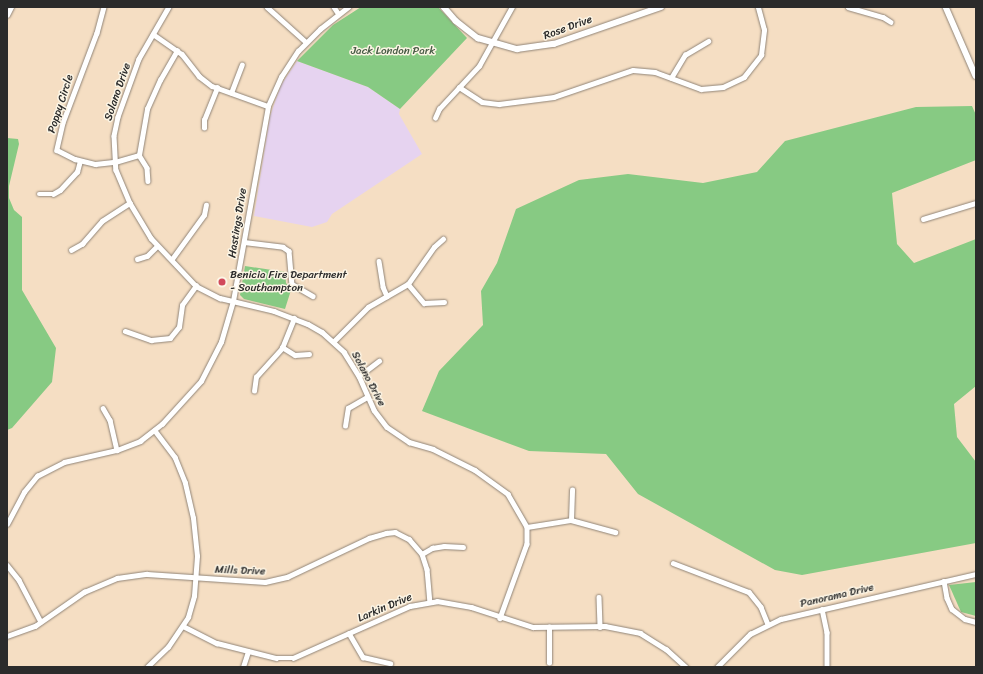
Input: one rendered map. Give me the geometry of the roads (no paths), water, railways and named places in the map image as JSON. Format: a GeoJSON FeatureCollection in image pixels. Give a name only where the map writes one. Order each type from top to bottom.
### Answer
{"type":"FeatureCollection","features":[{"type":"Feature","properties":{"kind":"main road","name":"Rose Drive"},"geometry":{"type":"LineString","coordinates":[[444,7],[464,29],[491,44],[517,49],[544,47],[661,7]]}},
{"type":"Feature","properties":{"kind":"main road"},"geometry":{"type":"LineString","coordinates":[[946,7],[976,76]]}},
{"type":"Feature","properties":{"kind":"street"},"geometry":{"type":"LineString","coordinates":[[7,15],[11,7]]}},
{"type":"Feature","properties":{"kind":"street","name":"Poppy Circle"},"geometry":{"type":"LineString","coordinates":[[104,7],[97,33],[63,123],[57,148],[80,161],[95,164],[115,162],[139,155]]}},
{"type":"Feature","properties":{"kind":"street","name":"Solano Drive"},"geometry":{"type":"LineString","coordinates":[[169,7],[139,60],[118,117],[114,136],[115,162],[120,183],[130,203],[157,246],[172,259],[196,286],[210,295],[294,318],[308,324],[333,342],[344,352],[359,376],[367,397],[380,420],[396,434],[457,460],[499,485],[508,494],[527,527]]}},
{"type":"Feature","properties":{"kind":"street"},"geometry":{"type":"LineString","coordinates":[[267,7],[306,42]]}},
{"type":"Feature","properties":{"kind":"street"},"geometry":{"type":"LineString","coordinates":[[334,7],[338,14]]}},
{"type":"Feature","properties":{"kind":"street","name":"Hastings Drive"},"geometry":{"type":"LineString","coordinates":[[7,524],[24,492],[45,471],[64,462],[117,450],[140,441],[155,431],[201,381],[221,342],[233,301],[268,106],[280,77],[306,42],[348,7]]}},
{"type":"Feature","properties":{"kind":"street"},"geometry":{"type":"LineString","coordinates":[[434,118],[439,109],[479,66],[512,7]]}},
{"type":"Feature","properties":{"kind":"street"},"geometry":{"type":"LineString","coordinates":[[459,87],[482,102],[499,104],[554,97],[633,70],[655,72],[687,86],[712,89],[732,84],[744,77],[754,66],[762,48],[764,30],[758,7]]}},
{"type":"Feature","properties":{"kind":"street"},"geometry":{"type":"LineString","coordinates":[[848,7],[883,17],[891,22]]}},
{"type":"Feature","properties":{"kind":"street"},"geometry":{"type":"LineString","coordinates":[[153,34],[177,51],[202,79],[217,88],[268,106]]}},
{"type":"Feature","properties":{"kind":"street"},"geometry":{"type":"LineString","coordinates":[[671,78],[684,56],[708,41]]}},
{"type":"Feature","properties":{"kind":"street"},"geometry":{"type":"LineString","coordinates":[[148,181],[147,168],[139,155],[147,110],[160,80],[177,51]]}},
{"type":"Feature","properties":{"kind":"street"},"geometry":{"type":"LineString","coordinates":[[231,93],[242,65]]}},
{"type":"Feature","properties":{"kind":"street"},"geometry":{"type":"LineString","coordinates":[[204,128],[204,120],[217,88]]}},
{"type":"Feature","properties":{"kind":"street"},"geometry":{"type":"LineString","coordinates":[[39,194],[53,194],[60,190],[77,172],[80,161]]}},
{"type":"Feature","properties":{"kind":"street"},"geometry":{"type":"LineString","coordinates":[[71,250],[82,244],[102,221],[130,203]]}},
{"type":"Feature","properties":{"kind":"street"},"geometry":{"type":"LineString","coordinates":[[923,219],[976,203]]}},
{"type":"Feature","properties":{"kind":"street"},"geometry":{"type":"LineString","coordinates":[[172,259],[204,215],[206,204]]}},
{"type":"Feature","properties":{"kind":"street"},"geometry":{"type":"LineString","coordinates":[[333,342],[359,314],[408,284],[434,246],[443,239]]}},
{"type":"Feature","properties":{"kind":"street"},"geometry":{"type":"LineString","coordinates":[[244,242],[283,247],[288,250],[292,284],[313,296]]}},
{"type":"Feature","properties":{"kind":"street"},"geometry":{"type":"LineString","coordinates":[[137,258],[147,256],[157,246]]}},
{"type":"Feature","properties":{"kind":"street"},"geometry":{"type":"LineString","coordinates":[[379,261],[383,288],[387,296]]}},
{"type":"Feature","properties":{"kind":"street"},"geometry":{"type":"LineString","coordinates":[[408,284],[424,303],[444,302]]}},
{"type":"Feature","properties":{"kind":"street"},"geometry":{"type":"LineString","coordinates":[[125,331],[151,340],[170,338],[179,327],[182,305],[196,286]]}},
{"type":"Feature","properties":{"kind":"street"},"geometry":{"type":"LineString","coordinates":[[254,390],[256,377],[282,347],[294,318]]}},
{"type":"Feature","properties":{"kind":"street"},"geometry":{"type":"LineString","coordinates":[[282,347],[295,354],[309,354]]}},
{"type":"Feature","properties":{"kind":"street"},"geometry":{"type":"LineString","coordinates":[[359,376],[379,361]]}},
{"type":"Feature","properties":{"kind":"street"},"geometry":{"type":"LineString","coordinates":[[345,426],[348,408],[367,397]]}},
{"type":"Feature","properties":{"kind":"street"},"geometry":{"type":"LineString","coordinates":[[103,408],[110,420],[117,450]]}},
{"type":"Feature","properties":{"kind":"street"},"geometry":{"type":"LineString","coordinates":[[148,667],[165,651],[183,626],[191,608],[196,577],[197,546],[185,483],[175,458],[155,431]]}},
{"type":"Feature","properties":{"kind":"street"},"geometry":{"type":"LineString","coordinates":[[571,520],[572,490]]}},
{"type":"Feature","properties":{"kind":"street"},"geometry":{"type":"LineString","coordinates":[[500,618],[525,555],[527,527],[571,520],[615,532]]}},
{"type":"Feature","properties":{"kind":"street","name":"Mills Drive"},"geometry":{"type":"LineString","coordinates":[[7,636],[41,622],[84,592],[107,581],[137,574],[196,577],[244,582],[273,580],[287,577],[369,538],[395,532],[404,536],[422,554],[427,569],[430,601]]}},
{"type":"Feature","properties":{"kind":"street"},"geometry":{"type":"LineString","coordinates":[[422,554],[432,548],[444,546],[463,547]]}},
{"type":"Feature","properties":{"kind":"street"},"geometry":{"type":"LineString","coordinates":[[673,563],[748,592],[761,606],[768,624]]}},
{"type":"Feature","properties":{"kind":"street"},"geometry":{"type":"LineString","coordinates":[[7,565],[19,580],[41,622]]}},
{"type":"Feature","properties":{"kind":"street","name":"Panorama Drive"},"geometry":{"type":"LineString","coordinates":[[717,667],[750,634],[768,624],[822,609],[976,574]]}},
{"type":"Feature","properties":{"kind":"street"},"geometry":{"type":"LineString","coordinates":[[944,581],[946,598],[952,609],[965,619],[976,622]]}},
{"type":"Feature","properties":{"kind":"street"},"geometry":{"type":"LineString","coordinates":[[599,597],[600,627]]}},
{"type":"Feature","properties":{"kind":"street","name":"Larkin Drive"},"geometry":{"type":"LineString","coordinates":[[183,626],[217,643],[276,658],[293,658],[410,606],[430,601],[461,605],[533,627],[600,627],[624,630],[652,638],[686,667]]}},
{"type":"Feature","properties":{"kind":"street"},"geometry":{"type":"LineString","coordinates":[[822,609],[827,632],[827,667]]}},
{"type":"Feature","properties":{"kind":"street"},"geometry":{"type":"LineString","coordinates":[[549,627],[549,663]]}},
{"type":"Feature","properties":{"kind":"street"},"geometry":{"type":"LineString","coordinates":[[349,633],[363,657],[390,663]]}},
{"type":"Feature","properties":{"kind":"street"},"geometry":{"type":"LineString","coordinates":[[243,667],[248,652]]}},
{"type":"Feature","properties":{"kind":"place","name":"Benicia Fire Department - Southampton"},"geometry":{"type":"Point","coordinates":[222,282]}},
{"type":"Feature","properties":{"kind":"park label","name":"Jack London Park"},"geometry":{"type":"Point","coordinates":[393,51]}}]}
